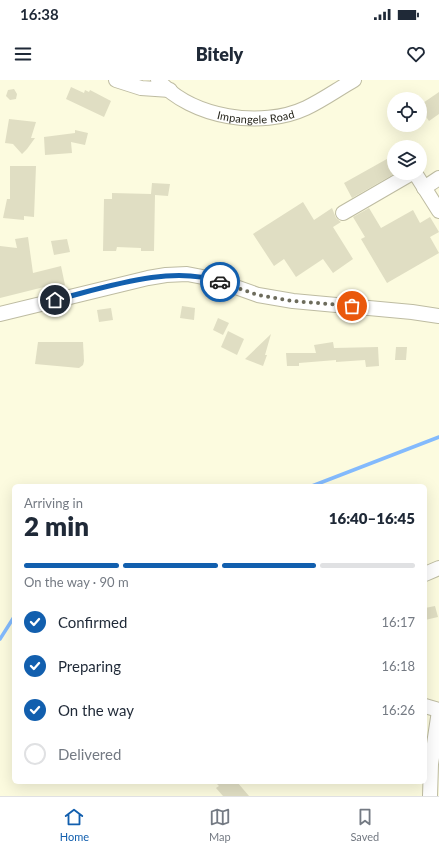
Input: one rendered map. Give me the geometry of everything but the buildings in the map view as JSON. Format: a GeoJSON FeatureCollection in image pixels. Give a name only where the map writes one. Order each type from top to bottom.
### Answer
{"type":"FeatureCollection","features":[{"type":"Feature","properties":{"kind":"street"},"geometry":{"type":"LineString","coordinates":[[116,80],[141,88],[170,90]]}},
{"type":"Feature","properties":{"kind":"street","name":"Impangele Road"},"geometry":{"type":"LineString","coordinates":[[158,80],[190,103],[219,114],[249,120],[281,116],[306,108],[354,80]]}},
{"type":"Feature","properties":{"kind":"street"},"geometry":{"type":"LineString","coordinates":[[424,188],[439,178]]}},
{"type":"Feature","properties":{"kind":"street"},"geometry":{"type":"LineString","coordinates":[[343,213],[400,180]]}},
{"type":"Feature","properties":{"kind":"street"},"geometry":{"type":"LineString","coordinates":[[419,180],[439,211]]}},
{"type":"Feature","properties":{"kind":"street"},"geometry":{"type":"LineString","coordinates":[[0,314],[148,278],[187,274],[213,279],[258,295],[293,301],[412,312],[439,316]]}},
{"type":"Feature","properties":{"kind":"street"},"geometry":{"type":"LineString","coordinates":[[427,573],[439,568]]}},
{"type":"Feature","properties":{"kind":"street"},"geometry":{"type":"LineString","coordinates":[[427,707],[439,711],[431,764],[430,796]]}},
{"type":"Feature","properties":{"kind":"waterway"},"geometry":{"type":"LineString","coordinates":[[317,484],[439,437]]}},
{"type":"Feature","properties":{"kind":"waterway"},"geometry":{"type":"LineString","coordinates":[[0,639],[12,620]]}},
{"type":"Feature","properties":{"kind":"way so far"},"geometry":{"type":"LineString","coordinates":[[220,282],[258,295],[293,301],[352,306]]}},
{"type":"Feature","properties":{"kind":"route"},"geometry":{"type":"LineString","coordinates":[[55,300],[166,275],[187,274],[213,279],[220,282]]}}]}
